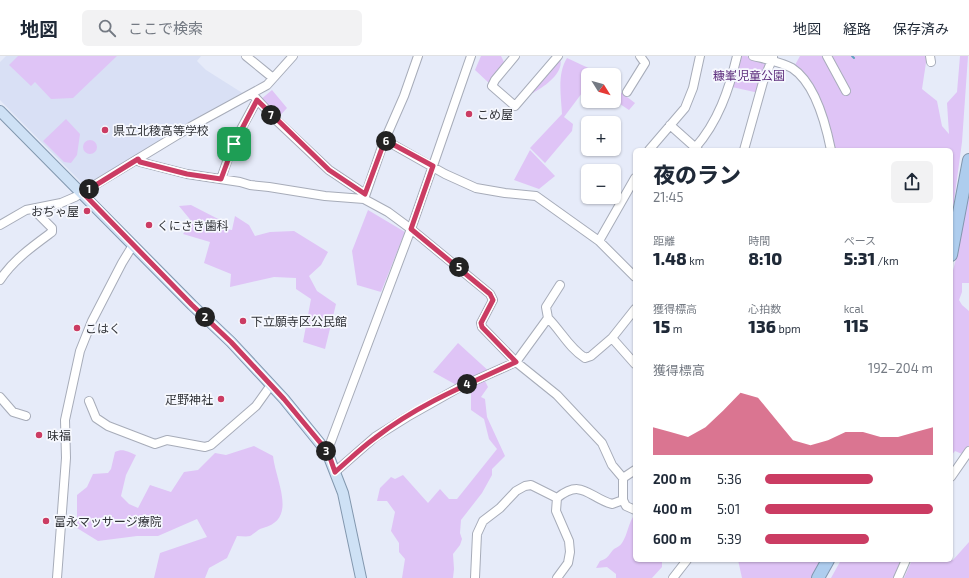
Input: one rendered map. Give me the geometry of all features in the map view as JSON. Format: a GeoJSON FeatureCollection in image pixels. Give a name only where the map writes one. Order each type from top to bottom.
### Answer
{"type":"FeatureCollection","features":[{"type":"Feature","properties":{"kind":"highway"},"geometry":{"type":"LineString","coordinates":[[953,244],[969,160]]}},
{"type":"Feature","properties":{"kind":"highway"},"geometry":{"type":"LineString","coordinates":[[818,578],[827,562]]}},
{"type":"Feature","properties":{"kind":"main road"},"geometry":{"type":"LineString","coordinates":[[0,111],[231,342],[271,385],[328,452],[347,507],[360,578]]}},
{"type":"Feature","properties":{"kind":"street"},"geometry":{"type":"LineString","coordinates":[[246,56],[273,78]]}},
{"type":"Feature","properties":{"kind":"street"},"geometry":{"type":"LineString","coordinates":[[0,225],[26,210],[61,204],[83,193],[192,126],[254,97],[293,56]]}},
{"type":"Feature","properties":{"kind":"street"},"geometry":{"type":"LineString","coordinates":[[365,196],[418,56]]}},
{"type":"Feature","properties":{"kind":"street"},"geometry":{"type":"LineString","coordinates":[[328,452],[411,229],[471,56]]}},
{"type":"Feature","properties":{"kind":"street"},"geometry":{"type":"LineString","coordinates":[[515,56],[495,80],[492,86],[515,106],[558,56]]}},
{"type":"Feature","properties":{"kind":"street"},"geometry":{"type":"LineString","coordinates":[[627,92],[645,63],[640,56]]}},
{"type":"Feature","properties":{"kind":"street"},"geometry":{"type":"LineString","coordinates":[[651,148],[685,108],[693,88],[700,56]]}},
{"type":"Feature","properties":{"kind":"street"},"geometry":{"type":"LineString","coordinates":[[697,148],[718,115],[737,56]]}},
{"type":"Feature","properties":{"kind":"street"},"geometry":{"type":"LineString","coordinates":[[754,56],[772,59],[791,68],[810,88],[824,120],[830,148]]}},
{"type":"Feature","properties":{"kind":"street"},"geometry":{"type":"LineString","coordinates":[[827,56],[846,91]]}},
{"type":"Feature","properties":{"kind":"street"},"geometry":{"type":"LineString","coordinates":[[745,148],[772,59]]}},
{"type":"Feature","properties":{"kind":"street"},"geometry":{"type":"LineString","coordinates":[[221,179],[254,97]]}},
{"type":"Feature","properties":{"kind":"street"},"geometry":{"type":"LineString","coordinates":[[254,97],[329,170],[411,229],[490,294],[493,300],[481,323],[482,327],[516,362],[557,395],[602,443],[612,465],[623,478],[622,500],[626,506],[633,509]]}},
{"type":"Feature","properties":{"kind":"street"},"geometry":{"type":"LineString","coordinates":[[670,125],[695,148]]}},
{"type":"Feature","properties":{"kind":"street"},"geometry":{"type":"LineString","coordinates":[[385,140],[445,174],[476,188],[536,196],[599,241],[633,275]]}},
{"type":"Feature","properties":{"kind":"street"},"geometry":{"type":"LineString","coordinates":[[138,159],[140,162],[187,174],[250,185],[325,196],[365,196]]}},
{"type":"Feature","properties":{"kind":"street"},"geometry":{"type":"LineString","coordinates":[[599,241],[633,182]]}},
{"type":"Feature","properties":{"kind":"street"},"geometry":{"type":"LineString","coordinates":[[0,280],[6,271],[22,256],[52,232],[52,228],[33,209]]}},
{"type":"Feature","properties":{"kind":"street"},"geometry":{"type":"LineString","coordinates":[[57,578],[66,458],[66,420],[75,374],[83,340],[122,263],[133,245]]}},
{"type":"Feature","properties":{"kind":"street"},"geometry":{"type":"LineString","coordinates":[[560,284],[546,307],[548,318],[560,331],[572,348],[585,358],[591,356],[612,338],[633,312]]}},
{"type":"Feature","properties":{"kind":"street"},"geometry":{"type":"LineString","coordinates":[[335,472],[375,437],[407,417],[460,387],[516,362],[548,318]]}},
{"type":"Feature","properties":{"kind":"street"},"geometry":{"type":"LineString","coordinates":[[612,338],[633,362]]}},
{"type":"Feature","properties":{"kind":"street"},"geometry":{"type":"LineString","coordinates":[[89,401],[90,407],[98,420],[108,426],[148,442],[156,444],[167,440],[205,447],[211,445],[256,406],[271,385]]}},
{"type":"Feature","properties":{"kind":"street"},"geometry":{"type":"LineString","coordinates":[[0,397],[13,412],[26,416]]}},
{"type":"Feature","properties":{"kind":"street"},"geometry":{"type":"LineString","coordinates":[[953,474],[969,451]]}},
{"type":"Feature","properties":{"kind":"street"},"geometry":{"type":"LineString","coordinates":[[623,478],[633,471]]}},
{"type":"Feature","properties":{"kind":"street"},"geometry":{"type":"LineString","coordinates":[[475,578],[477,534],[483,521],[500,508],[516,491],[525,486],[531,485],[558,498]]}},
{"type":"Feature","properties":{"kind":"street"},"geometry":{"type":"LineString","coordinates":[[557,578],[568,563],[570,552],[569,540],[556,511],[558,498],[569,489],[579,488],[601,501],[612,504],[622,500]]}},
{"type":"Feature","properties":{"kind":"street"},"geometry":{"type":"LineString","coordinates":[[673,578],[685,562]]}},
{"type":"Feature","properties":{"kind":"street"},"geometry":{"type":"LineString","coordinates":[[898,578],[905,562]]}},
{"type":"Feature","properties":{"kind":"shaded area","name":"県立北稜高等学校"},"geometry":{"type":"Polygon","coordinates":[[[6,56],[201,56],[197,61],[206,70],[244,94],[85,186],[0,100],[0,62],[6,56]]]}},
{"type":"Feature","properties":{"kind":"green space"},"geometry":{"type":"Polygon","coordinates":[[[18,56],[117,56],[73,98],[51,99],[35,82],[31,86],[9,65],[18,56]]]}},
{"type":"Feature","properties":{"kind":"green space"},"geometry":{"type":"Polygon","coordinates":[[[481,56],[501,56],[505,64],[490,84],[475,70],[481,56]]]}},
{"type":"Feature","properties":{"kind":"green space","name":"糠峯児童公園"},"geometry":{"type":"Polygon","coordinates":[[[739,56],[746,56],[767,61],[759,93],[732,87],[739,56]]]}},
{"type":"Feature","properties":{"kind":"green space"},"geometry":{"type":"Polygon","coordinates":[[[800,56],[927,56],[922,89],[937,101],[942,126],[949,134],[947,103],[957,92],[960,56],[968,56],[962,142],[953,208],[953,148],[833,148],[816,94],[810,83],[795,65],[800,56]]]}},
{"type":"Feature","properties":{"kind":"green space"},"geometry":{"type":"Polygon","coordinates":[[[560,58],[561,64],[557,74],[543,87],[533,93],[531,91],[560,58]]]}},
{"type":"Feature","properties":{"kind":"green space"},"geometry":{"type":"Polygon","coordinates":[[[567,58],[588,68],[581,68],[581,94],[564,117],[573,124],[572,131],[545,163],[530,148],[562,114],[561,78],[567,58]]]}},
{"type":"Feature","properties":{"kind":"green space"},"geometry":{"type":"Polygon","coordinates":[[[272,90],[287,108],[277,119],[260,100],[272,90]]]}},
{"type":"Feature","properties":{"kind":"green space"},"geometry":{"type":"Polygon","coordinates":[[[621,92],[635,103],[629,110],[621,105],[621,92]]]}},
{"type":"Feature","properties":{"kind":"green space"},"geometry":{"type":"Polygon","coordinates":[[[66,119],[80,134],[77,155],[71,163],[64,162],[43,141],[66,119]]]}},
{"type":"Feature","properties":{"kind":"green space"},"geometry":{"type":"Polygon","coordinates":[[[87,140],[93,140],[97,144],[97,150],[93,154],[87,154],[83,150],[83,144],[87,140]]]}},
{"type":"Feature","properties":{"kind":"green space"},"geometry":{"type":"Polygon","coordinates":[[[530,150],[555,176],[539,189],[514,180],[530,150]]]}},
{"type":"Feature","properties":{"kind":"green space"},"geometry":{"type":"Polygon","coordinates":[[[969,176],[969,283],[962,283],[962,292],[959,300],[969,311],[969,449],[962,454],[955,451],[953,454],[953,270],[957,255],[969,176]]]}},
{"type":"Feature","properties":{"kind":"green space"},"geometry":{"type":"Polygon","coordinates":[[[191,205],[224,222],[224,229],[232,230],[235,216],[249,225],[255,236],[270,232],[294,231],[328,252],[321,265],[309,276],[317,291],[336,304],[325,349],[303,342],[311,299],[296,289],[296,278],[274,277],[230,287],[231,274],[204,263],[210,242],[183,234],[193,223],[179,206],[191,205]]]}},
{"type":"Feature","properties":{"kind":"green space"},"geometry":{"type":"Polygon","coordinates":[[[368,210],[405,232],[381,292],[357,285],[352,251],[368,210]]]}},
{"type":"Feature","properties":{"kind":"green space"},"geometry":{"type":"Polygon","coordinates":[[[458,343],[492,374],[483,377],[488,387],[481,397],[485,399],[487,417],[505,456],[492,469],[492,475],[482,493],[461,520],[460,533],[462,539],[460,545],[453,554],[453,578],[402,578],[405,559],[399,552],[399,543],[391,531],[395,512],[387,501],[377,501],[380,488],[391,477],[395,479],[403,475],[428,503],[440,489],[449,499],[457,499],[497,449],[489,439],[484,419],[471,410],[471,394],[467,384],[460,387],[433,372],[458,343]]]}},
{"type":"Feature","properties":{"kind":"green space"},"geometry":{"type":"Polygon","coordinates":[[[254,446],[273,456],[282,498],[280,517],[274,523],[259,529],[250,536],[237,536],[227,558],[209,568],[205,578],[154,578],[160,553],[207,537],[197,519],[158,536],[137,536],[98,541],[77,528],[77,495],[87,487],[93,474],[108,473],[111,469],[115,452],[123,450],[136,455],[126,475],[121,496],[129,504],[138,508],[150,485],[171,492],[184,472],[198,470],[215,453],[226,455],[254,446]]]}},
{"type":"Feature","properties":{"kind":"green space"},"geometry":{"type":"Polygon","coordinates":[[[633,518],[633,562],[662,562],[662,567],[652,578],[616,578],[616,574],[607,567],[596,568],[600,561],[607,558],[614,549],[622,543],[633,518]]]}},
{"type":"Feature","properties":{"kind":"green space"},"geometry":{"type":"Polygon","coordinates":[[[969,542],[969,578],[904,578],[911,562],[953,562],[953,560],[969,542]]]}},
{"type":"Feature","properties":{"kind":"green space"},"geometry":{"type":"Polygon","coordinates":[[[738,562],[822,562],[812,578],[742,578],[738,562]]]}},
{"type":"Feature","properties":{"kind":"green space"},"geometry":{"type":"Polygon","coordinates":[[[840,562],[902,562],[895,578],[831,578],[840,562]]]}},
{"type":"Feature","properties":{"kind":"place","name":"こめ屋"},"geometry":{"type":"Point","coordinates":[469,114]}},
{"type":"Feature","properties":{"kind":"place","name":"県立北稜高等学校"},"geometry":{"type":"Point","coordinates":[105,130]}},
{"type":"Feature","properties":{"kind":"place","name":"おぢゃ屋"},"geometry":{"type":"Point","coordinates":[87,211]}},
{"type":"Feature","properties":{"kind":"place","name":"くにさき歯科"},"geometry":{"type":"Point","coordinates":[149,225]}},
{"type":"Feature","properties":{"kind":"place","name":"下立願寺区公民館"},"geometry":{"type":"Point","coordinates":[243,321]}},
{"type":"Feature","properties":{"kind":"place","name":"こはく"},"geometry":{"type":"Point","coordinates":[77,328]}},
{"type":"Feature","properties":{"kind":"place","name":"疋野神社"},"geometry":{"type":"Point","coordinates":[221,399]}},
{"type":"Feature","properties":{"kind":"place","name":"味福"},"geometry":{"type":"Point","coordinates":[39,435]}},
{"type":"Feature","properties":{"kind":"place","name":"富永マッサージ療院"},"geometry":{"type":"Point","coordinates":[46,521]}},
{"type":"Feature","properties":{"kind":"route"},"geometry":{"type":"LineString","coordinates":[[257,100],[307,151],[329,170],[365,194],[385,140],[433,166],[411,229],[451,260],[490,294],[493,300],[481,323],[482,327],[516,362],[484,378],[460,387],[407,417],[375,437],[335,472],[330,462],[328,452],[284,399],[231,342],[192,305],[83,193],[138,159],[140,162],[187,174],[221,179],[234,144],[257,100]]}}]}
